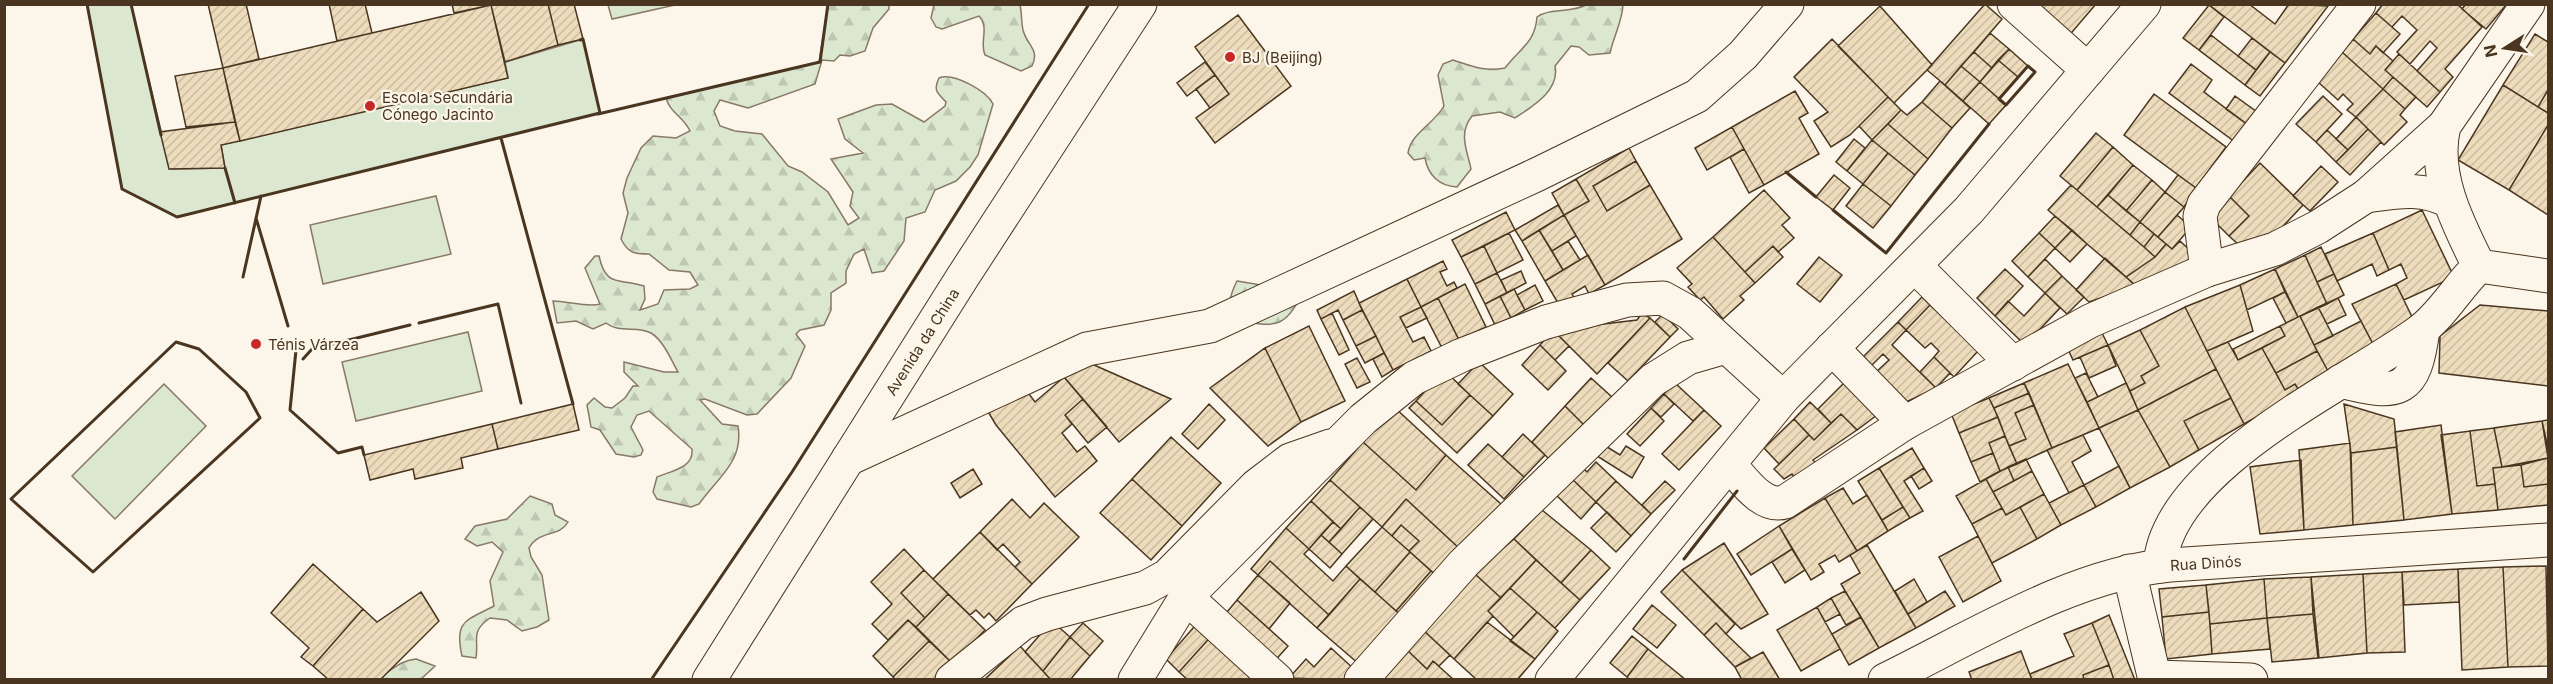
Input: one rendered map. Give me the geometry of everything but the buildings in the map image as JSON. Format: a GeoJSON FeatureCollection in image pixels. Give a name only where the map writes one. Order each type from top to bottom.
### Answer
{"type":"FeatureCollection","features":[{"type":"Feature","properties":{"kind":"street","name":"Avenida da China"},"geometry":{"type":"LineString","coordinates":[[709,680],[1140,4]]}},
{"type":"Feature","properties":{"kind":"street"},"geometry":{"type":"LineString","coordinates":[[848,459],[1087,349],[1210,326],[1697,96],[1743,55],[1788,4]]}},
{"type":"Feature","properties":{"kind":"street"},"geometry":{"type":"LineString","coordinates":[[2014,4],[2088,70]]}},
{"type":"Feature","properties":{"kind":"street"},"geometry":{"type":"LineString","coordinates":[[1563,675],[1783,398],[1970,210],[2144,4]]}},
{"type":"Feature","properties":{"kind":"street"},"geometry":{"type":"LineString","coordinates":[[2207,270],[2200,216],[2204,204],[2359,4]]}},
{"type":"Feature","properties":{"kind":"street"},"geometry":{"type":"LineString","coordinates":[[1729,464],[1763,499],[1778,504],[1905,423],[2090,321],[2207,270],[2252,259],[2298,239],[2366,196],[2444,126],[2534,10]]}},
{"type":"Feature","properties":{"kind":"street"},"geometry":{"type":"LineString","coordinates":[[2444,126],[2440,156],[2450,202],[2479,266]]}},
{"type":"Feature","properties":{"kind":"street"},"geometry":{"type":"LineString","coordinates":[[2366,196],[2420,190],[2434,193],[2450,202]]}},
{"type":"Feature","properties":{"kind":"street"},"geometry":{"type":"LineString","coordinates":[[1915,266],[2013,364]]}},
{"type":"Feature","properties":{"kind":"street"},"geometry":{"type":"LineString","coordinates":[[2479,266],[2548,276]]}},
{"type":"Feature","properties":{"kind":"street"},"geometry":{"type":"LineString","coordinates":[[2251,680],[2155,678],[2144,568],[2161,550],[2166,535],[2195,493],[2245,445],[2423,328],[2479,266]]}},
{"type":"Feature","properties":{"kind":"street"},"geometry":{"type":"LineString","coordinates":[[1135,680],[1186,597],[1363,419],[1414,378],[1505,337],[1546,322],[1627,300],[1663,298],[1677,303],[1783,398]]}},
{"type":"Feature","properties":{"kind":"street"},"geometry":{"type":"LineString","coordinates":[[1361,680],[1464,563],[1653,380],[1688,358],[1726,347]]}},
{"type":"Feature","properties":{"kind":"street"},"geometry":{"type":"LineString","coordinates":[[1832,348],[1905,423]]}},
{"type":"Feature","properties":{"kind":"street"},"geometry":{"type":"LineString","coordinates":[[952,680],[1023,623],[1047,614],[1145,588],[1167,576],[1237,503],[1290,460],[1338,444]]}},
{"type":"Feature","properties":{"kind":"street","name":"Rua Dinós"},"geometry":{"type":"LineString","coordinates":[[1885,680],[2058,595],[2097,579],[2144,568],[2548,540]]}},
{"type":"Feature","properties":{"kind":"street"},"geometry":{"type":"LineString","coordinates":[[1186,597],[1277,680]]}},
{"type":"Feature","properties":{"kind":"green space"},"geometry":{"type":"Polygon","coordinates":[[[608,4],[675,5],[612,19],[608,4]]]}},
{"type":"Feature","properties":{"kind":"green space"},"geometry":{"type":"Polygon","coordinates":[[[1588,4],[1623,5],[1610,53],[1589,55],[1579,47],[1571,46],[1555,66],[1553,83],[1549,90],[1530,108],[1515,118],[1500,112],[1472,116],[1464,135],[1471,169],[1457,187],[1435,179],[1425,158],[1414,160],[1408,153],[1413,140],[1444,106],[1438,75],[1443,64],[1453,60],[1484,69],[1505,68],[1530,39],[1537,17],[1548,12],[1575,9],[1588,4]]]}},
{"type":"Feature","properties":{"kind":"green space"},"geometry":{"type":"Polygon","coordinates":[[[87,5],[131,5],[170,169],[225,168],[221,145],[508,78],[505,62],[583,39],[600,113],[177,217],[122,189],[87,5]]]}},
{"type":"Feature","properties":{"kind":"green space"},"geometry":{"type":"Polygon","coordinates":[[[828,5],[889,5],[889,9],[873,28],[865,51],[850,56],[840,55],[834,61],[822,60],[815,84],[748,108],[720,100],[714,111],[720,126],[735,131],[762,134],[788,166],[802,172],[828,192],[848,225],[859,218],[850,206],[853,192],[831,159],[863,153],[845,139],[838,119],[876,105],[892,104],[924,122],[945,106],[946,102],[938,94],[936,88],[939,78],[961,80],[977,88],[993,104],[978,155],[956,181],[935,190],[925,212],[906,218],[904,241],[884,271],[872,273],[864,249],[854,254],[846,271],[846,283],[831,293],[831,310],[824,325],[800,330],[796,334],[805,346],[791,378],[757,414],[747,415],[705,399],[700,400],[722,424],[738,426],[739,439],[733,460],[699,504],[691,507],[657,499],[653,492],[657,477],[685,465],[692,455],[692,449],[649,411],[637,415],[631,427],[643,450],[641,455],[634,457],[616,454],[600,430],[591,427],[587,405],[594,398],[605,407],[612,408],[625,398],[633,386],[638,386],[624,372],[624,362],[664,372],[678,372],[663,346],[651,333],[617,328],[606,323],[593,329],[576,321],[557,323],[553,301],[600,304],[585,268],[595,256],[599,256],[605,273],[610,277],[644,286],[645,299],[640,310],[658,304],[664,290],[690,289],[698,285],[690,272],[669,270],[649,254],[632,252],[624,244],[621,239],[628,213],[623,193],[627,178],[641,148],[653,136],[676,138],[690,131],[671,108],[666,98],[819,62],[828,5]]]}},
{"type":"Feature","properties":{"kind":"green space"},"geometry":{"type":"Polygon","coordinates":[[[934,5],[1020,5],[1023,30],[1035,55],[1032,66],[1021,71],[985,55],[983,50],[984,25],[979,16],[942,29],[936,27],[931,18],[934,5]]]}},
{"type":"Feature","properties":{"kind":"green space"},"geometry":{"type":"Polygon","coordinates":[[[436,196],[451,254],[323,284],[310,225],[436,196]]]}},
{"type":"Feature","properties":{"kind":"green space"},"geometry":{"type":"Polygon","coordinates":[[[1237,281],[1261,285],[1308,285],[1288,316],[1274,324],[1265,324],[1237,320],[1230,300],[1237,281]]]}},
{"type":"Feature","properties":{"kind":"green space"},"geometry":{"type":"Polygon","coordinates":[[[468,332],[482,391],[356,421],[342,362],[468,332]]]}},
{"type":"Feature","properties":{"kind":"green space"},"geometry":{"type":"Polygon","coordinates":[[[164,384],[206,426],[115,519],[72,476],[164,384]]]}},
{"type":"Feature","properties":{"kind":"green space"},"geometry":{"type":"Polygon","coordinates":[[[530,496],[552,504],[555,515],[568,522],[560,530],[538,538],[529,548],[531,557],[542,575],[549,620],[537,627],[522,631],[507,620],[490,618],[478,632],[476,658],[462,656],[460,635],[464,623],[494,606],[490,581],[503,552],[492,542],[477,546],[465,539],[475,526],[507,519],[530,496]]]}},
{"type":"Feature","properties":{"kind":"green space"},"geometry":{"type":"Polygon","coordinates":[[[416,659],[435,666],[421,679],[373,680],[404,662],[416,659]]]}},
{"type":"Feature","properties":{"kind":"wall"},"geometry":{"type":"LineString","coordinates":[[87,4],[122,189],[177,217],[600,113],[583,39],[580,40]]}},
{"type":"Feature","properties":{"kind":"wall"},"geometry":{"type":"LineString","coordinates":[[131,4],[161,135]]}},
{"type":"Feature","properties":{"kind":"wall"},"geometry":{"type":"LineString","coordinates":[[598,114],[820,62],[828,4]]}},
{"type":"Feature","properties":{"kind":"wall"},"geometry":{"type":"LineString","coordinates":[[651,680],[792,472],[1089,4]]}},
{"type":"Feature","properties":{"kind":"wall"},"geometry":{"type":"LineString","coordinates":[[2028,66],[2035,72],[2006,105],[1999,99],[2028,66]]}},
{"type":"Feature","properties":{"kind":"wall"},"geometry":{"type":"LineString","coordinates":[[1833,210],[1886,253],[1989,124]]}},
{"type":"Feature","properties":{"kind":"wall"},"geometry":{"type":"LineString","coordinates":[[501,138],[573,404]]}},
{"type":"Feature","properties":{"kind":"wall"},"geometry":{"type":"LineString","coordinates":[[225,168],[235,203]]}},
{"type":"Feature","properties":{"kind":"wall"},"geometry":{"type":"LineString","coordinates":[[1786,172],[1816,197]]}},
{"type":"Feature","properties":{"kind":"wall"},"geometry":{"type":"LineString","coordinates":[[243,277],[261,196]]}},
{"type":"Feature","properties":{"kind":"wall"},"geometry":{"type":"LineString","coordinates":[[256,218],[288,326]]}},
{"type":"Feature","properties":{"kind":"wall"},"geometry":{"type":"LineString","coordinates":[[419,323],[498,304],[521,403]]}},
{"type":"Feature","properties":{"kind":"wall"},"geometry":{"type":"LineString","coordinates":[[303,359],[312,349],[410,325]]}},
{"type":"Feature","properties":{"kind":"wall"},"geometry":{"type":"LineString","coordinates":[[176,342],[199,349],[246,392],[260,418],[93,572],[11,499],[176,342]]}},
{"type":"Feature","properties":{"kind":"wall"},"geometry":{"type":"LineString","coordinates":[[296,350],[290,410],[338,453],[362,447],[364,455]]}},
{"type":"Feature","properties":{"kind":"wall"},"geometry":{"type":"LineString","coordinates":[[1684,559],[1737,491]]}},
{"type":"Feature","properties":{"kind":"place","name":"BJ (Beijing)"},"geometry":{"type":"Point","coordinates":[1230,57]}},
{"type":"Feature","properties":{"kind":"place","name":"Escola Secundária Cónego Jacinto"},"geometry":{"type":"Point","coordinates":[370,106]}},
{"type":"Feature","properties":{"kind":"place","name":"Ténis Várzea"},"geometry":{"type":"Point","coordinates":[256,344]}}]}
